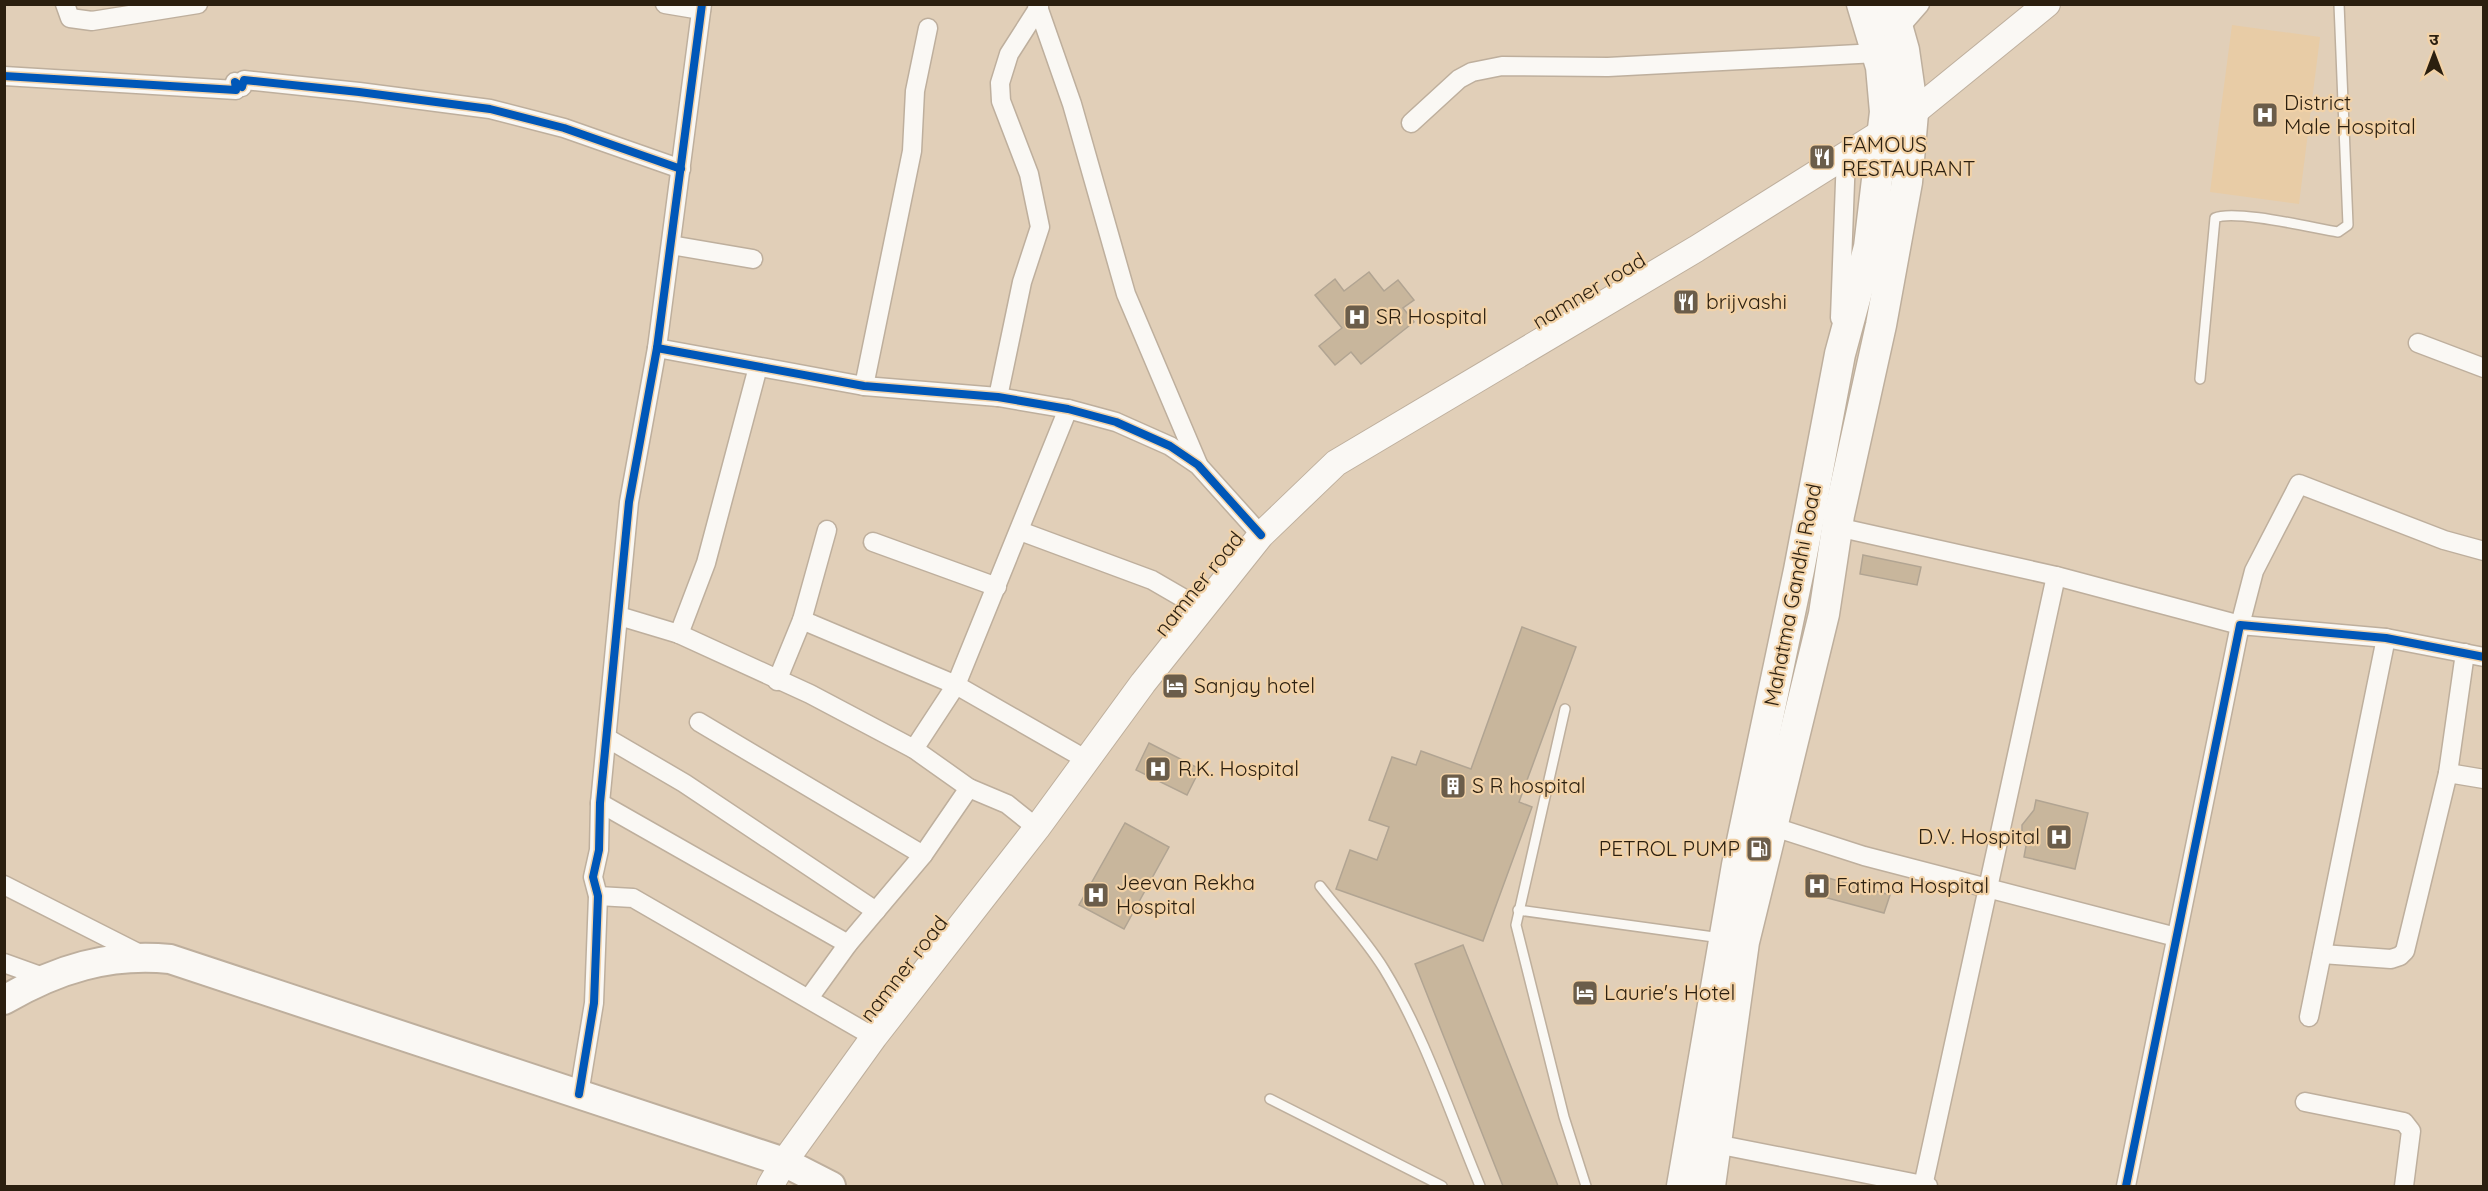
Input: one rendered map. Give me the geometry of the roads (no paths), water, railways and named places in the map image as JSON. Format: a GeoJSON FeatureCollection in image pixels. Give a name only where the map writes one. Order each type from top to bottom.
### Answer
{"type":"FeatureCollection","features":[{"type":"Feature","properties":{"kind":"highway","name":"Mahatma Gandhi Road"},"geometry":{"type":"LineString","coordinates":[[1682,1186],[1737,865],[1799,570],[1838,363],[1869,248],[1885,112],[1877,53],[1862,4]]}},
{"type":"Feature","properties":{"kind":"highway","name":"Mahatma Gandhi Road"},"geometry":{"type":"LineString","coordinates":[[1710,1186],[1744,942],[1761,841],[1824,614],[1837,527],[1885,303],[1907,182],[1913,113],[1895,16]]}},
{"type":"Feature","properties":{"kind":"main road","name":"namner road"},"geometry":{"type":"LineString","coordinates":[[770,1186],[784,1162],[874,1037],[1037,828],[1202,609],[1261,535],[1336,463],[1696,249],[1913,113],[2047,4]]}},
{"type":"Feature","properties":{"kind":"main road"},"geometry":{"type":"LineString","coordinates":[[4,1000],[43,978],[88,964],[145,957],[170,960],[784,1162],[831,1186]]}},
{"type":"Feature","properties":{"kind":"street"},"geometry":{"type":"LineString","coordinates":[[65,4],[70,18],[92,21],[198,4]]}},
{"type":"Feature","properties":{"kind":"street"},"geometry":{"type":"LineString","coordinates":[[579,1094],[594,1004],[598,896],[593,877],[598,850],[600,803],[629,502],[657,348],[701,7],[665,4]]}},
{"type":"Feature","properties":{"kind":"street"},"geometry":{"type":"LineString","coordinates":[[1895,16],[1920,4]]}},
{"type":"Feature","properties":{"kind":"street"},"geometry":{"type":"LineString","coordinates":[[998,397],[1022,282],[1040,227],[1029,174],[1001,100],[1000,83],[1009,54],[1038,6]]}},
{"type":"Feature","properties":{"kind":"street"},"geometry":{"type":"LineString","coordinates":[[1038,6],[1072,104],[1126,294],[1198,465]]}},
{"type":"Feature","properties":{"kind":"street"},"geometry":{"type":"LineString","coordinates":[[864,386],[912,151],[915,91],[928,28]]}},
{"type":"Feature","properties":{"kind":"street"},"geometry":{"type":"LineString","coordinates":[[1411,123],[1459,79],[1472,72],[1502,66],[1608,67],[1877,53]]}},
{"type":"Feature","properties":{"kind":"street"},"geometry":{"type":"LineString","coordinates":[[4,76],[236,90],[236,82],[242,87],[244,80],[466,104],[564,128],[681,169]]}},
{"type":"Feature","properties":{"kind":"street"},"geometry":{"type":"LineString","coordinates":[[1838,363],[1846,155]]}},
{"type":"Feature","properties":{"kind":"street"},"geometry":{"type":"LineString","coordinates":[[671,245],[753,259]]}},
{"type":"Feature","properties":{"kind":"street"},"geometry":{"type":"LineString","coordinates":[[2418,343],[2484,368]]}},
{"type":"Feature","properties":{"kind":"street"},"geometry":{"type":"LineString","coordinates":[[657,348],[864,386],[998,397],[1068,409],[1116,422],[1170,446],[1198,465],[1261,535]]}},
{"type":"Feature","properties":{"kind":"street"},"geometry":{"type":"LineString","coordinates":[[679,634],[706,563],[758,367]]}},
{"type":"Feature","properties":{"kind":"street"},"geometry":{"type":"LineString","coordinates":[[914,749],[956,685],[1068,409]]}},
{"type":"Feature","properties":{"kind":"street"},"geometry":{"type":"LineString","coordinates":[[2126,1186],[2240,625],[2254,571],[2299,484],[2444,540],[2484,551]]}},
{"type":"Feature","properties":{"kind":"street"},"geometry":{"type":"LineString","coordinates":[[1837,527],[2056,576],[2240,625],[2386,638],[2484,657]]}},
{"type":"Feature","properties":{"kind":"street"},"geometry":{"type":"LineString","coordinates":[[777,681],[802,620],[827,530]]}},
{"type":"Feature","properties":{"kind":"street"},"geometry":{"type":"LineString","coordinates":[[1020,531],[1152,580],[1202,609]]}},
{"type":"Feature","properties":{"kind":"street"},"geometry":{"type":"LineString","coordinates":[[873,542],[997,587]]}},
{"type":"Feature","properties":{"kind":"street"},"geometry":{"type":"LineString","coordinates":[[1716,1144],[1925,1186],[2056,576]]}},
{"type":"Feature","properties":{"kind":"street"},"geometry":{"type":"LineString","coordinates":[[619,616],[679,634],[777,681],[810,694],[914,749],[969,788],[1007,804],[1037,828]]}},
{"type":"Feature","properties":{"kind":"street"},"geometry":{"type":"LineString","coordinates":[[802,620],[956,685],[1087,760]]}},
{"type":"Feature","properties":{"kind":"street"},"geometry":{"type":"LineString","coordinates":[[2309,1017],[2386,638]]}},
{"type":"Feature","properties":{"kind":"street"},"geometry":{"type":"LineString","coordinates":[[2322,954],[2391,959],[2400,956],[2405,951],[2448,772],[2465,653]]}},
{"type":"Feature","properties":{"kind":"street"},"geometry":{"type":"LineString","coordinates":[[699,722],[923,855]]}},
{"type":"Feature","properties":{"kind":"street"},"geometry":{"type":"LineString","coordinates":[[607,738],[684,783],[876,911]]}},
{"type":"Feature","properties":{"kind":"street"},"geometry":{"type":"LineString","coordinates":[[2448,772],[2484,779]]}},
{"type":"Feature","properties":{"kind":"street"},"geometry":{"type":"LineString","coordinates":[[809,998],[849,944],[923,855],[969,788]]}},
{"type":"Feature","properties":{"kind":"street"},"geometry":{"type":"LineString","coordinates":[[600,803],[849,944]]}},
{"type":"Feature","properties":{"kind":"street"},"geometry":{"type":"LineString","coordinates":[[1761,841],[1864,856],[2176,937]]}},
{"type":"Feature","properties":{"kind":"street"},"geometry":{"type":"LineString","coordinates":[[4,885],[145,957]]}},
{"type":"Feature","properties":{"kind":"street"},"geometry":{"type":"LineString","coordinates":[[598,896],[633,898],[874,1037]]}},
{"type":"Feature","properties":{"kind":"street"},"geometry":{"type":"LineString","coordinates":[[4,963],[43,978]]}},
{"type":"Feature","properties":{"kind":"street"},"geometry":{"type":"LineString","coordinates":[[2305,1102],[2404,1122],[2409,1125],[2411,1131],[2404,1186]]}},
{"type":"Feature","properties":{"kind":"lane"},"geometry":{"type":"LineString","coordinates":[[2200,379],[2215,218],[2231,215],[2338,232],[2348,225],[2339,4]]}},
{"type":"Feature","properties":{"kind":"lane"},"geometry":{"type":"LineString","coordinates":[[1565,709],[1516,925],[1564,1117],[1586,1186]]}},
{"type":"Feature","properties":{"kind":"lane"},"geometry":{"type":"LineString","coordinates":[[1320,886],[1384,968],[1395,988],[1418,1036],[1480,1186]]}},
{"type":"Feature","properties":{"kind":"lane"},"geometry":{"type":"LineString","coordinates":[[1518,910],[1725,939]]}},
{"type":"Feature","properties":{"kind":"lane"},"geometry":{"type":"LineString","coordinates":[[1270,1098],[1442,1186]]}},
{"type":"Feature","properties":{"kind":"place","name":"District Male Hospital"},"geometry":{"type":"Point","coordinates":[2265,115]}},
{"type":"Feature","properties":{"kind":"place","name":"FAMOUS RESTAURANT"},"geometry":{"type":"Point","coordinates":[1822,157]}},
{"type":"Feature","properties":{"kind":"place","name":"brijvashi"},"geometry":{"type":"Point","coordinates":[1686,302]}},
{"type":"Feature","properties":{"kind":"place","name":"SR Hospital"},"geometry":{"type":"Point","coordinates":[1357,317]}},
{"type":"Feature","properties":{"kind":"place","name":"Sanjay hotel"},"geometry":{"type":"Point","coordinates":[1175,686]}},
{"type":"Feature","properties":{"kind":"place","name":"R.K. Hospital"},"geometry":{"type":"Point","coordinates":[1158,769]}},
{"type":"Feature","properties":{"kind":"place","name":"S R hospital"},"geometry":{"type":"Point","coordinates":[1453,786]}},
{"type":"Feature","properties":{"kind":"place","name":"D.V. Hospital"},"geometry":{"type":"Point","coordinates":[2059,837]}},
{"type":"Feature","properties":{"kind":"place","name":"PETROL PUMP"},"geometry":{"type":"Point","coordinates":[1759,849]}},
{"type":"Feature","properties":{"kind":"place","name":"Fatima Hospital"},"geometry":{"type":"Point","coordinates":[1817,886]}},
{"type":"Feature","properties":{"kind":"place","name":"Jeevan Rekha Hospital"},"geometry":{"type":"Point","coordinates":[1096,895]}},
{"type":"Feature","properties":{"kind":"place","name":"Laurie's Hotel"},"geometry":{"type":"Point","coordinates":[1585,993]}}]}
